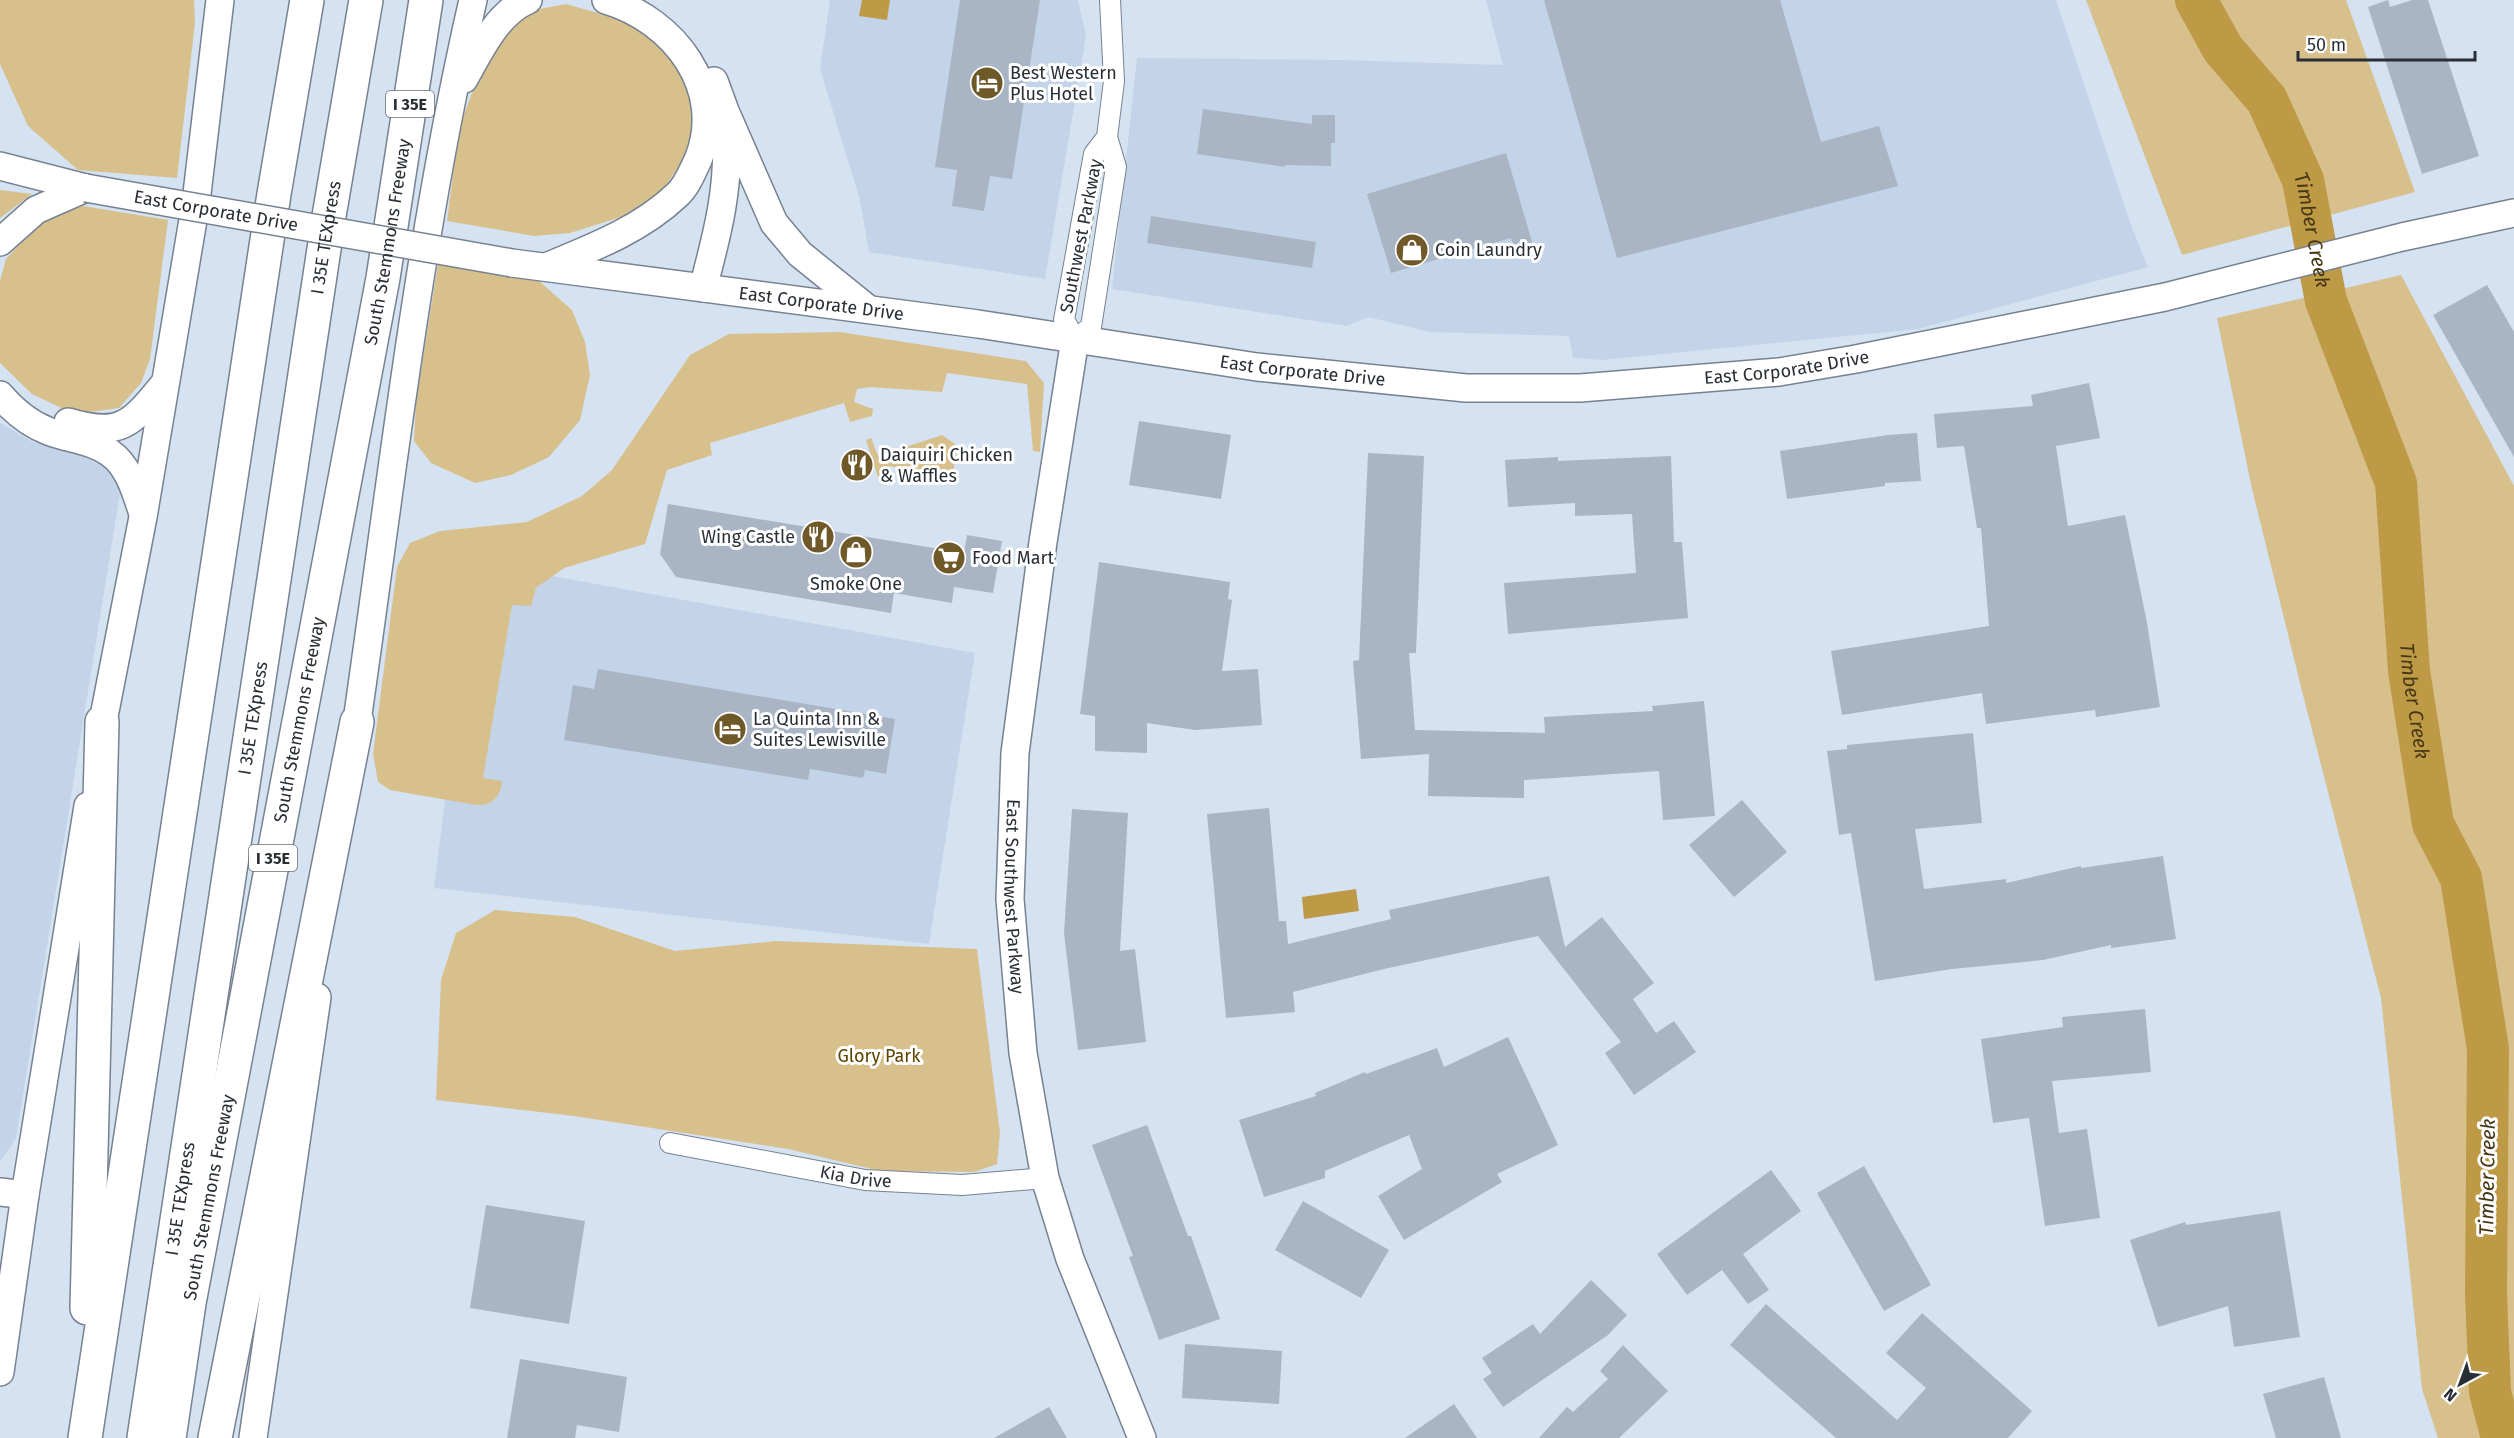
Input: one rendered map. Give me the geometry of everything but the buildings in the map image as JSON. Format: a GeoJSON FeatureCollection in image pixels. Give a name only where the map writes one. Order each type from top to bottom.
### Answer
{"type":"FeatureCollection","features":[{"type":"Feature","properties":{"kind":"highway"},"geometry":{"type":"LineString","coordinates":[[84,1438],[274,194],[307,0]]}},
{"type":"Feature","properties":{"kind":"highway","name":"I 35E TEXpress"},"geometry":{"type":"LineString","coordinates":[[144,1438],[327,227],[366,0]]}},
{"type":"Feature","properties":{"kind":"highway","name":"South Stemmons Freeway"},"geometry":{"type":"LineString","coordinates":[[169,1438],[189,1303],[383,279],[426,0]]}},
{"type":"Feature","properties":{"kind":"highway"},"geometry":{"type":"LineString","coordinates":[[84,1438],[102,722]]}},
{"type":"Feature","properties":{"kind":"highway"},"geometry":{"type":"LineString","coordinates":[[215,1438],[357,722]]}},
{"type":"Feature","properties":{"kind":"main road"},"geometry":{"type":"LineString","coordinates":[[0,1372],[12,1194],[143,517],[196,202],[220,0]]}},
{"type":"Feature","properties":{"kind":"main road"},"geometry":{"type":"LineString","coordinates":[[253,1438],[397,430],[450,104],[473,0]]}},
{"type":"Feature","properties":{"kind":"main road"},"geometry":{"type":"LineString","coordinates":[[450,104],[499,23],[528,0]]}},
{"type":"Feature","properties":{"kind":"main road"},"geometry":{"type":"LineString","coordinates":[[544,267],[604,243],[642,222],[678,194],[692,174],[705,142],[707,113],[701,84],[687,57],[647,19],[619,4],[606,0]]}},
{"type":"Feature","properties":{"kind":"main road"},"geometry":{"type":"LineString","coordinates":[[645,0],[677,23],[693,42],[716,85],[774,223],[800,254],[869,310]]}},
{"type":"Feature","properties":{"kind":"main road"},"geometry":{"type":"LineString","coordinates":[[703,288],[721,223],[726,191],[728,159],[725,111]]}},
{"type":"Feature","properties":{"kind":"main road","name":"East Corporate Drive"},"geometry":{"type":"LineString","coordinates":[[0,166],[86,188]]}},
{"type":"Feature","properties":{"kind":"main road","name":"East Corporate Drive"},"geometry":{"type":"LineString","coordinates":[[0,176],[86,188],[512,263],[869,310],[1257,367],[1466,388],[1580,387],[1779,372],[1959,339],[2165,297],[2402,237],[2514,213]]}},
{"type":"Feature","properties":{"kind":"main road"},"geometry":{"type":"LineString","coordinates":[[0,242],[36,210],[86,188]]}},
{"type":"Feature","properties":{"kind":"main road","name":"East Southwest Parkway"},"geometry":{"type":"LineString","coordinates":[[1075,339],[1043,542],[1015,753],[1010,899],[1023,1053],[1045,1179],[1070,1259],[1142,1438]]}},
{"type":"Feature","properties":{"kind":"main road"},"geometry":{"type":"LineString","coordinates":[[0,381],[18,398],[66,421],[89,428],[111,429],[126,423],[146,406],[165,383]]}},
{"type":"Feature","properties":{"kind":"main road"},"geometry":{"type":"LineString","coordinates":[[0,395],[23,417],[46,430],[91,444],[111,454],[135,488],[143,517]]}},
{"type":"Feature","properties":{"kind":"street","name":"Southwest Parkway"},"geometry":{"type":"LineString","coordinates":[[1107,137],[1094,154],[1064,320],[1075,339],[1091,327],[1116,167],[1107,137],[1114,81],[1110,0]]}},
{"type":"Feature","properties":{"kind":"street","name":"Kia Drive"},"geometry":{"type":"LineString","coordinates":[[670,1143],[865,1180],[962,1185],[1045,1179]]}},
{"type":"Feature","properties":{"kind":"shaded area"},"geometry":{"type":"Polygon","coordinates":[[[830,0],[1078,0],[1086,36],[1045,279],[869,252],[860,200],[820,69],[830,0]]]}},
{"type":"Feature","properties":{"kind":"shaded area"},"geometry":{"type":"Polygon","coordinates":[[[862,0],[890,0],[887,20],[859,16],[862,0]]]}},
{"type":"Feature","properties":{"kind":"shaded area"},"geometry":{"type":"Polygon","coordinates":[[[1486,0],[2056,0],[2131,225],[2148,267],[1918,329],[1602,360],[1573,358],[1569,336],[1430,332],[1368,317],[1347,326],[1112,289],[1137,58],[1339,60],[1503,65],[1486,0]]]}},
{"type":"Feature","properties":{"kind":"shaded area"},"geometry":{"type":"Polygon","coordinates":[[[0,423],[33,442],[98,457],[121,487],[16,1138],[0,1162],[0,423]]]}},
{"type":"Feature","properties":{"kind":"shaded area"},"geometry":{"type":"Polygon","coordinates":[[[475,562],[975,653],[929,944],[434,888],[475,562]]]}},
{"type":"Feature","properties":{"kind":"shaded area"},"geometry":{"type":"Polygon","coordinates":[[[1356,889],[1359,911],[1304,919],[1302,897],[1356,889]]]}},
{"type":"Feature","properties":{"kind":"green space"},"geometry":{"type":"Polygon","coordinates":[[[0,0],[194,0],[195,23],[177,178],[78,170],[28,126],[0,64],[0,0]]]}},
{"type":"Feature","properties":{"kind":"green space"},"geometry":{"type":"Polygon","coordinates":[[[2086,0],[2346,0],[2415,192],[2182,255],[2086,0]]]}},
{"type":"Feature","properties":{"kind":"green space"},"geometry":{"type":"Polygon","coordinates":[[[566,4],[626,21],[659,37],[700,105],[685,157],[662,191],[621,217],[570,233],[534,236],[447,221],[459,128],[489,47],[509,25],[534,10],[566,4]]]}},
{"type":"Feature","properties":{"kind":"green space"},"geometry":{"type":"Polygon","coordinates":[[[0,190],[32,194],[0,218],[0,190]]]}},
{"type":"Feature","properties":{"kind":"green space"},"geometry":{"type":"Polygon","coordinates":[[[83,206],[168,220],[150,359],[141,383],[119,408],[74,414],[32,394],[0,363],[0,281],[6,259],[43,219],[83,206]]]}},
{"type":"Feature","properties":{"kind":"green space"},"geometry":{"type":"Polygon","coordinates":[[[438,264],[496,270],[539,281],[572,310],[585,342],[590,375],[580,420],[549,457],[511,475],[475,483],[431,463],[414,441],[416,402],[438,264]]]}},
{"type":"Feature","properties":{"kind":"green space"},"geometry":{"type":"Polygon","coordinates":[[[2401,275],[2514,486],[2514,1438],[2438,1438],[2422,1389],[2381,998],[2252,489],[2217,318],[2401,275]]]}},
{"type":"Feature","properties":{"kind":"green space"},"geometry":{"type":"Polygon","coordinates":[[[840,332],[1026,361],[1044,383],[1040,452],[1033,451],[1027,384],[947,373],[942,392],[871,387],[857,389],[854,402],[873,409],[872,416],[850,422],[844,403],[710,443],[712,455],[667,470],[645,544],[564,568],[536,588],[531,606],[512,605],[483,778],[502,781],[498,796],[487,804],[476,805],[390,790],[378,782],[373,754],[397,567],[410,543],[440,531],[527,522],[582,496],[612,470],[690,355],[729,334],[840,332]]]}},
{"type":"Feature","properties":{"kind":"green space"},"geometry":{"type":"Polygon","coordinates":[[[942,435],[958,446],[952,476],[889,466],[883,486],[880,483],[866,440],[871,438],[878,456],[942,435]]]}},
{"type":"Feature","properties":{"kind":"green space","name":"Glory Park"},"geometry":{"type":"Polygon","coordinates":[[[495,910],[575,917],[675,951],[776,941],[977,949],[1000,1133],[997,1164],[974,1172],[880,1171],[788,1149],[574,1116],[436,1100],[441,980],[456,933],[495,910]]]}},
{"type":"Feature","properties":{"kind":"waterway","name":"Timber Creek"},"geometry":{"type":"LineString","coordinates":[[2196,0],[2223,49],[2267,100],[2303,180],[2326,301],[2396,483],[2409,671],[2433,824],[2461,878],[2488,1049],[2486,1294],[2490,1392],[2502,1438]]}},
{"type":"Feature","properties":{"kind":"place","name":"Best Western Plus Hotel"},"geometry":{"type":"Point","coordinates":[987,83]}},
{"type":"Feature","properties":{"kind":"place","name":"Coin Laundry"},"geometry":{"type":"Point","coordinates":[1412,250]}},
{"type":"Feature","properties":{"kind":"place","name":"Daiquiri Chicken & Waffles"},"geometry":{"type":"Point","coordinates":[857,465]}},
{"type":"Feature","properties":{"kind":"place","name":"Wing Castle"},"geometry":{"type":"Point","coordinates":[818,537]}},
{"type":"Feature","properties":{"kind":"place","name":"Smoke One"},"geometry":{"type":"Point","coordinates":[856,552]}},
{"type":"Feature","properties":{"kind":"place","name":"Food Mart"},"geometry":{"type":"Point","coordinates":[949,558]}},
{"type":"Feature","properties":{"kind":"place","name":"La Quinta Inn & Suites Lewisville"},"geometry":{"type":"Point","coordinates":[730,729]}}]}
